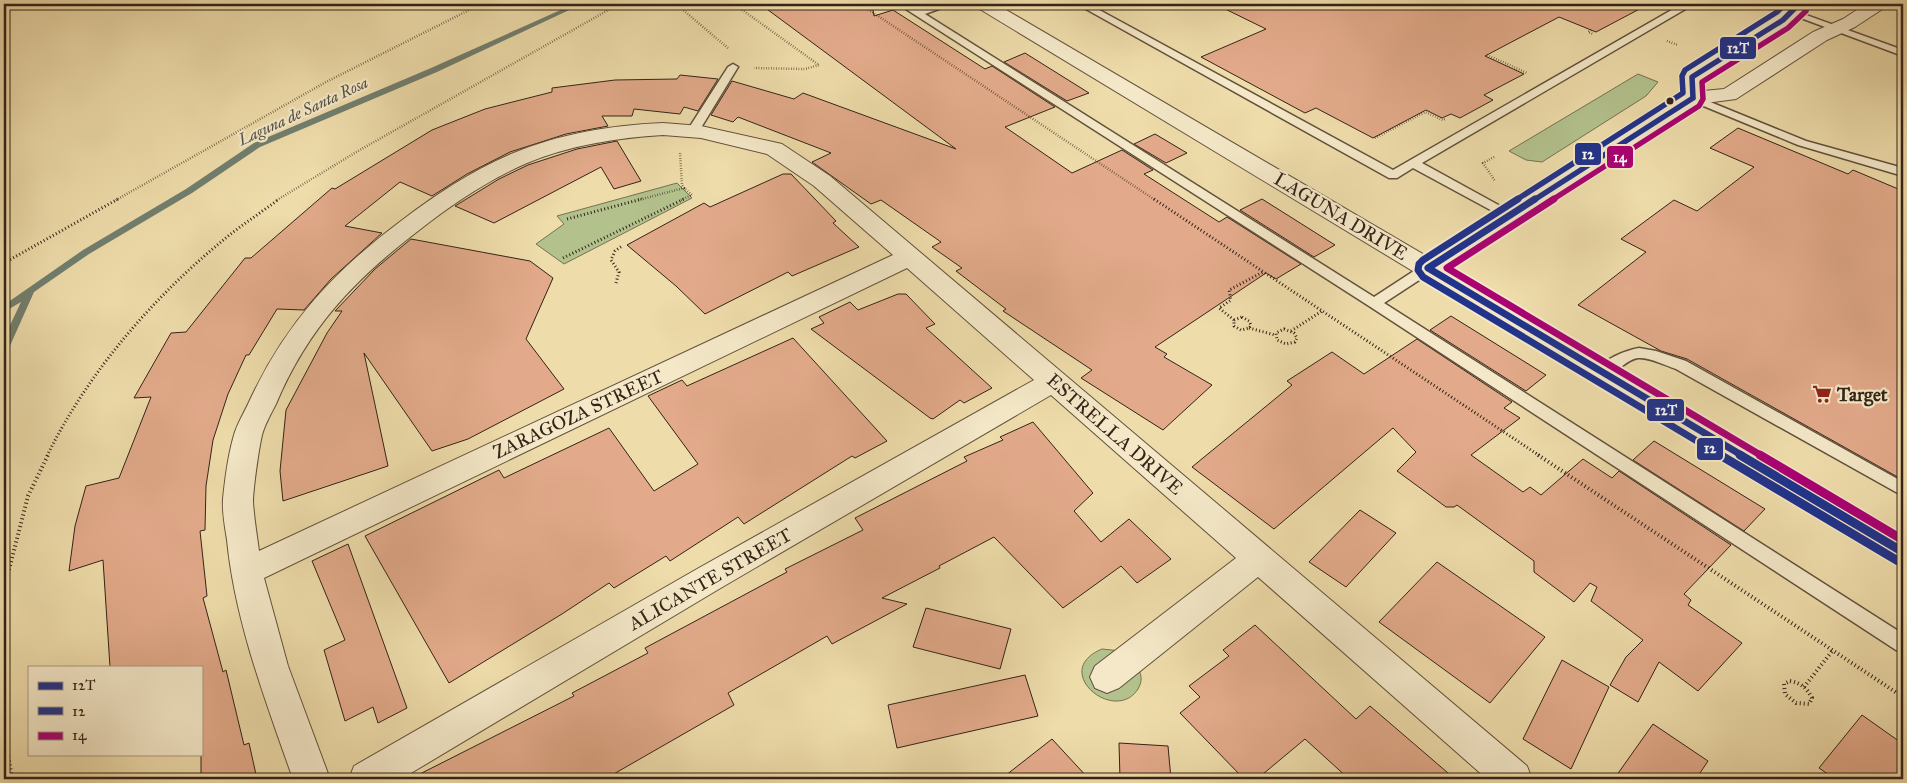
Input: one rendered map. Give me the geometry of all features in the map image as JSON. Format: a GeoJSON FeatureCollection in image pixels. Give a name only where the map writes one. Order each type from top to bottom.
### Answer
{"type":"FeatureCollection","features":[{"type":"Feature","properties":{"kind":"street","name":"LAGUNA DRIVE"},"geometry":{"type":"LineString","coordinates":[[984,4],[1903,552]]}},
{"type":"Feature","properties":{"kind":"street"},"geometry":{"type":"LineString","coordinates":[[1428,268],[1694,98],[1729,95],[1820,36],[1849,23],[1878,4]]}},
{"type":"Feature","properties":{"kind":"street"},"geometry":{"type":"LineString","coordinates":[[1694,98],[1692,77],[1783,20],[1795,8]]}},
{"type":"Feature","properties":{"kind":"street","name":"ESTRELLA DRIVE"},"geometry":{"type":"LineString","coordinates":[[311,779],[271,666],[246,572],[238,501],[248,435],[272,381],[302,331],[333,293],[370,256],[431,209],[489,173],[520,158],[587,137],[625,130],[663,129],[688,140],[774,149],[822,182],[1514,779]]}},
{"type":"Feature","properties":{"kind":"street","name":"ZARAGOZA STREET"},"geometry":{"type":"LineString","coordinates":[[246,572],[909,257]]}},
{"type":"Feature","properties":{"kind":"street","name":"ALICANTE STREET"},"geometry":{"type":"LineString","coordinates":[[367,779],[725,569],[1054,381]]}},
{"type":"Feature","properties":{"kind":"street"},"geometry":{"type":"LineString","coordinates":[[1107,677],[1259,558]]}},
{"type":"Feature","properties":{"kind":"lane"},"geometry":{"type":"LineString","coordinates":[[903,4],[1374,303],[1903,644]]}},
{"type":"Feature","properties":{"kind":"lane"},"geometry":{"type":"LineString","coordinates":[[918,13],[944,4]]}},
{"type":"Feature","properties":{"kind":"lane"},"geometry":{"type":"LineString","coordinates":[[1089,8],[1393,175],[1689,4]]}},
{"type":"Feature","properties":{"kind":"lane"},"geometry":{"type":"LineString","coordinates":[[1768,4],[1795,8],[1836,29],[1903,53]]}},
{"type":"Feature","properties":{"kind":"lane"},"geometry":{"type":"LineString","coordinates":[[688,140],[733,67]]}},
{"type":"Feature","properties":{"kind":"lane"},"geometry":{"type":"LineString","coordinates":[[1694,98],[1802,143],[1903,172]]}},
{"type":"Feature","properties":{"kind":"lane"},"geometry":{"type":"LineString","coordinates":[[1412,163],[1509,216]]}},
{"type":"Feature","properties":{"kind":"lane"},"geometry":{"type":"LineString","coordinates":[[1374,303],[1428,268]]}},
{"type":"Feature","properties":{"kind":"lane"},"geometry":{"type":"LineString","coordinates":[[1602,373],[1626,355],[1642,352],[1680,365],[1903,490]]}},
{"type":"Feature","properties":{"kind":"path"},"geometry":{"type":"LineString","coordinates":[[4,263],[326,82],[481,4]]}},
{"type":"Feature","properties":{"kind":"path"},"geometry":{"type":"LineString","coordinates":[[4,589],[28,496],[65,420],[93,377],[166,292],[227,237],[286,194],[358,151],[619,4]]}},
{"type":"Feature","properties":{"kind":"path"},"geometry":{"type":"LineString","coordinates":[[676,4],[730,50],[733,67]]}},
{"type":"Feature","properties":{"kind":"path"},"geometry":{"type":"LineString","coordinates":[[734,4],[818,65],[805,69],[754,68],[747,72]]}},
{"type":"Feature","properties":{"kind":"path"},"geometry":{"type":"LineString","coordinates":[[860,4],[1903,697]]}},
{"type":"Feature","properties":{"kind":"path"},"geometry":{"type":"LineString","coordinates":[[1591,30],[1588,32],[1596,35]]}},
{"type":"Feature","properties":{"kind":"path"},"geometry":{"type":"LineString","coordinates":[[1487,54],[1530,72],[1520,78]]}},
{"type":"Feature","properties":{"kind":"path"},"geometry":{"type":"LineString","coordinates":[[1377,138],[1426,112],[1443,120],[1450,116]]}},
{"type":"Feature","properties":{"kind":"path"},"geometry":{"type":"LineString","coordinates":[[563,258],[692,195],[682,185],[679,156],[688,140]]}},
{"type":"Feature","properties":{"kind":"path"},"geometry":{"type":"LineString","coordinates":[[1494,157],[1483,163],[1496,182]]}},
{"type":"Feature","properties":{"kind":"path"},"geometry":{"type":"LineString","coordinates":[[567,219],[684,188]]}},
{"type":"Feature","properties":{"kind":"path"},"geometry":{"type":"LineString","coordinates":[[616,283],[620,269],[611,260],[615,251],[622,246]]}},
{"type":"Feature","properties":{"kind":"path"},"geometry":{"type":"LineString","coordinates":[[1234,320],[1219,308],[1231,300],[1229,290],[1263,272]]}},
{"type":"Feature","properties":{"kind":"path"},"geometry":{"type":"LineString","coordinates":[[1291,331],[1322,311]]}},
{"type":"Feature","properties":{"kind":"path"},"geometry":{"type":"LineString","coordinates":[[1234,320],[1242,317],[1251,323],[1249,328]]}},
{"type":"Feature","properties":{"kind":"path"},"geometry":{"type":"LineString","coordinates":[[1234,320],[1232,324],[1241,330],[1249,328],[1275,335],[1279,341],[1290,344],[1296,340],[1296,335],[1291,331],[1280,330],[1275,335]]}},
{"type":"Feature","properties":{"kind":"path"},"geometry":{"type":"LineString","coordinates":[[1804,687],[1833,650]]}},
{"type":"Feature","properties":{"kind":"path"},"geometry":{"type":"LineString","coordinates":[[1790,681],[1804,687],[1812,698],[1809,704],[1792,700],[1783,690],[1784,684],[1790,681]]}},
{"type":"Feature","properties":{"kind":"path"},"geometry":{"type":"LineString","coordinates":[[4,729],[12,779]]}},
{"type":"Feature","properties":{"kind":"green space"},"geometry":{"type":"Polygon","coordinates":[[[1638,74],[1658,82],[1646,96],[1542,162],[1526,160],[1509,151],[1638,74]]]}},
{"type":"Feature","properties":{"kind":"green space"},"geometry":{"type":"Polygon","coordinates":[[[677,183],[692,198],[564,264],[536,244],[564,224],[557,216],[677,183]]]}},
{"type":"Feature","properties":{"kind":"green space"},"geometry":{"type":"Polygon","coordinates":[[[1102,649],[1121,651],[1134,663],[1140,672],[1141,683],[1128,699],[1115,701],[1103,698],[1092,691],[1084,681],[1082,670],[1087,659],[1102,649]]]}},
{"type":"Feature","properties":{"kind":"building"},"geometry":{"type":"Polygon","coordinates":[[[760,4],[872,4],[874,16],[893,10],[985,69],[992,66],[1055,107],[1005,127],[1072,173],[1122,150],[1153,170],[1144,174],[1219,222],[1227,217],[1301,264],[1276,279],[1266,273],[1155,347],[1167,354],[1164,357],[1212,385],[1163,430],[1081,378],[1092,370],[1003,311],[1006,309],[956,271],[962,268],[932,247],[941,242],[881,200],[871,204],[812,162],[831,153],[738,117],[733,122],[711,115],[732,81],[794,99],[803,93],[956,149],[760,4]]]}},
{"type":"Feature","properties":{"kind":"building"},"geometry":{"type":"Polygon","coordinates":[[[1215,4],[1649,4],[1596,32],[1559,17],[1485,56],[1524,74],[1484,95],[1493,100],[1460,118],[1451,114],[1442,118],[1426,110],[1373,138],[1316,108],[1305,113],[1201,57],[1266,29],[1215,4]]]}},
{"type":"Feature","properties":{"kind":"building"},"geometry":{"type":"Polygon","coordinates":[[[1025,53],[1089,93],[1067,101],[1004,62],[1025,53]]]}},
{"type":"Feature","properties":{"kind":"building"},"geometry":{"type":"Polygon","coordinates":[[[680,75],[718,79],[698,111],[684,107],[680,114],[634,109],[632,116],[602,116],[608,126],[566,134],[510,152],[467,174],[432,196],[400,182],[345,226],[382,233],[331,279],[304,310],[277,309],[249,355],[246,355],[228,394],[213,440],[206,486],[205,530],[200,531],[207,596],[203,598],[223,672],[226,670],[244,745],[249,743],[257,779],[201,779],[202,666],[110,666],[103,560],[69,571],[75,526],[86,486],[119,478],[151,397],[134,398],[171,333],[186,332],[245,258],[251,258],[332,188],[335,189],[432,130],[485,109],[552,92],[552,88],[615,80],[677,79],[680,75]]]}},
{"type":"Feature","properties":{"kind":"building","name":"Target"},"geometry":{"type":"Polygon","coordinates":[[[1738,128],[1848,174],[1853,170],[1903,191],[1903,480],[1687,359],[1661,351],[1578,305],[1646,252],[1621,239],[1674,200],[1697,211],[1754,167],[1710,148],[1738,128]]]}},
{"type":"Feature","properties":{"kind":"building"},"geometry":{"type":"Polygon","coordinates":[[[1155,134],[1187,153],[1166,163],[1134,144],[1155,134]]]}},
{"type":"Feature","properties":{"kind":"building"},"geometry":{"type":"Polygon","coordinates":[[[617,141],[641,181],[614,189],[601,167],[494,223],[455,206],[499,179],[528,165],[577,149],[617,141]]]}},
{"type":"Feature","properties":{"kind":"building"},"geometry":{"type":"Polygon","coordinates":[[[783,174],[791,174],[836,221],[833,223],[859,247],[792,276],[788,272],[705,314],[676,286],[627,245],[704,203],[710,207],[783,174]]]}},
{"type":"Feature","properties":{"kind":"building"},"geometry":{"type":"Polygon","coordinates":[[[1262,199],[1335,245],[1314,257],[1240,210],[1262,199]]]}},
{"type":"Feature","properties":{"kind":"building"},"geometry":{"type":"Polygon","coordinates":[[[411,239],[530,261],[553,278],[526,339],[564,389],[468,439],[432,451],[364,353],[388,466],[283,501],[280,471],[286,410],[327,333],[342,311],[335,311],[375,269],[411,239]]]}},
{"type":"Feature","properties":{"kind":"building"},"geometry":{"type":"Polygon","coordinates":[[[898,294],[906,294],[935,324],[926,328],[992,388],[964,403],[960,400],[933,419],[811,329],[824,323],[819,317],[850,302],[858,310],[898,294]]]}},
{"type":"Feature","properties":{"kind":"building"},"geometry":{"type":"Polygon","coordinates":[[[1451,316],[1546,375],[1526,391],[1430,330],[1451,316]]]}},
{"type":"Feature","properties":{"kind":"building"},"geometry":{"type":"Polygon","coordinates":[[[793,338],[887,441],[855,458],[852,456],[744,524],[738,517],[670,561],[666,556],[614,588],[609,583],[449,683],[365,536],[499,470],[504,478],[609,428],[654,491],[698,464],[648,396],[682,380],[687,386],[793,338]]]}},
{"type":"Feature","properties":{"kind":"building"},"geometry":{"type":"Polygon","coordinates":[[[1417,339],[1512,402],[1504,408],[1520,418],[1471,455],[1523,492],[1530,487],[1541,495],[1583,459],[1612,478],[1619,471],[1731,545],[1684,594],[1691,600],[1688,605],[1742,643],[1698,691],[1659,662],[1638,702],[1610,685],[1626,657],[1643,640],[1591,601],[1597,587],[1590,583],[1574,602],[1534,572],[1534,561],[1457,505],[1446,507],[1397,471],[1416,452],[1393,428],[1274,529],[1192,467],[1292,385],[1287,381],[1332,352],[1364,374],[1417,339]]]}},
{"type":"Feature","properties":{"kind":"building"},"geometry":{"type":"Polygon","coordinates":[[[1033,422],[1093,493],[1074,511],[1101,542],[1129,519],[1171,559],[1137,583],[1121,566],[1063,608],[994,537],[882,598],[907,604],[832,644],[827,636],[728,693],[734,705],[605,779],[410,779],[574,696],[572,693],[648,653],[645,648],[787,572],[785,569],[863,530],[855,518],[967,461],[964,457],[1003,440],[1000,437],[1033,422]]]}},
{"type":"Feature","properties":{"kind":"building"},"geometry":{"type":"Polygon","coordinates":[[[1654,441],[1765,509],[1744,531],[1633,460],[1654,441]]]}},
{"type":"Feature","properties":{"kind":"building"},"geometry":{"type":"Polygon","coordinates":[[[1360,510],[1396,533],[1346,587],[1309,562],[1360,510]]]}},
{"type":"Feature","properties":{"kind":"building"},"geometry":{"type":"Polygon","coordinates":[[[348,544],[407,708],[378,723],[373,707],[345,721],[324,650],[345,640],[312,561],[348,544]]]}},
{"type":"Feature","properties":{"kind":"building"},"geometry":{"type":"Polygon","coordinates":[[[1437,562],[1545,637],[1490,703],[1379,622],[1437,562]]]}},
{"type":"Feature","properties":{"kind":"building"},"geometry":{"type":"Polygon","coordinates":[[[926,608],[1011,629],[1000,669],[913,647],[926,608]]]}},
{"type":"Feature","properties":{"kind":"building"},"geometry":{"type":"Polygon","coordinates":[[[1255,625],[1356,719],[1370,706],[1455,779],[1349,779],[1305,739],[1257,779],[1244,779],[1180,713],[1200,697],[1189,686],[1229,656],[1223,650],[1255,625]]]}},
{"type":"Feature","properties":{"kind":"building"},"geometry":{"type":"Polygon","coordinates":[[[1562,660],[1609,687],[1571,769],[1523,739],[1562,660]]]}},
{"type":"Feature","properties":{"kind":"building"},"geometry":{"type":"Polygon","coordinates":[[[1025,675],[1038,716],[897,748],[888,705],[1025,675]]]}},
{"type":"Feature","properties":{"kind":"building"},"geometry":{"type":"Polygon","coordinates":[[[1862,715],[1903,744],[1903,779],[1835,779],[1819,768],[1862,715]]]}},
{"type":"Feature","properties":{"kind":"building"},"geometry":{"type":"Polygon","coordinates":[[[1653,724],[1708,761],[1696,779],[1614,779],[1653,724]]]}},
{"type":"Feature","properties":{"kind":"building"},"geometry":{"type":"Polygon","coordinates":[[[1052,739],[1089,779],[1001,779],[1052,739]]]}},
{"type":"Feature","properties":{"kind":"building"},"geometry":{"type":"Polygon","coordinates":[[[1119,743],[1168,746],[1171,779],[1120,779],[1119,743]]]}},
{"type":"Feature","properties":{"kind":"waterway","name":"Laguna de Santa Rosa"},"geometry":{"type":"LineString","coordinates":[[4,309],[86,252],[189,191],[257,145],[434,70],[579,4]]}},
{"type":"Feature","properties":{"kind":"waterway"},"geometry":{"type":"LineString","coordinates":[[4,348],[30,292]]}},
{"type":"Feature","properties":{"kind":"transit line","name":"12"},"geometry":{"type":"LineString","coordinates":[[1785,4],[1777,12],[1685,70],[1682,76],[1683,93],[1423,260],[1419,264],[1418,270],[1423,277],[1898,561]]}},
{"type":"Feature","properties":{"kind":"transit line","name":"12T"},"geometry":{"type":"LineString","coordinates":[[1693,98],[1692,77],[1783,20],[1799,4]]}},
{"type":"Feature","properties":{"kind":"transit line","name":"14"},"geometry":{"type":"LineString","coordinates":[[1806,11],[1788,28],[1702,82],[1703,99],[1699,106],[1447,268],[1903,540]]}},
{"type":"Feature","properties":{"kind":"transit line","name":"12T"},"geometry":{"type":"LineString","coordinates":[[1428,268],[1693,98]]}},
{"type":"Feature","properties":{"kind":"transit line","name":"12T"},"geometry":{"type":"LineString","coordinates":[[1428,268],[1903,552]]}},
{"type":"Feature","properties":{"kind":"place","name":"Target"},"geometry":{"type":"Point","coordinates":[1822,394]}}]}
